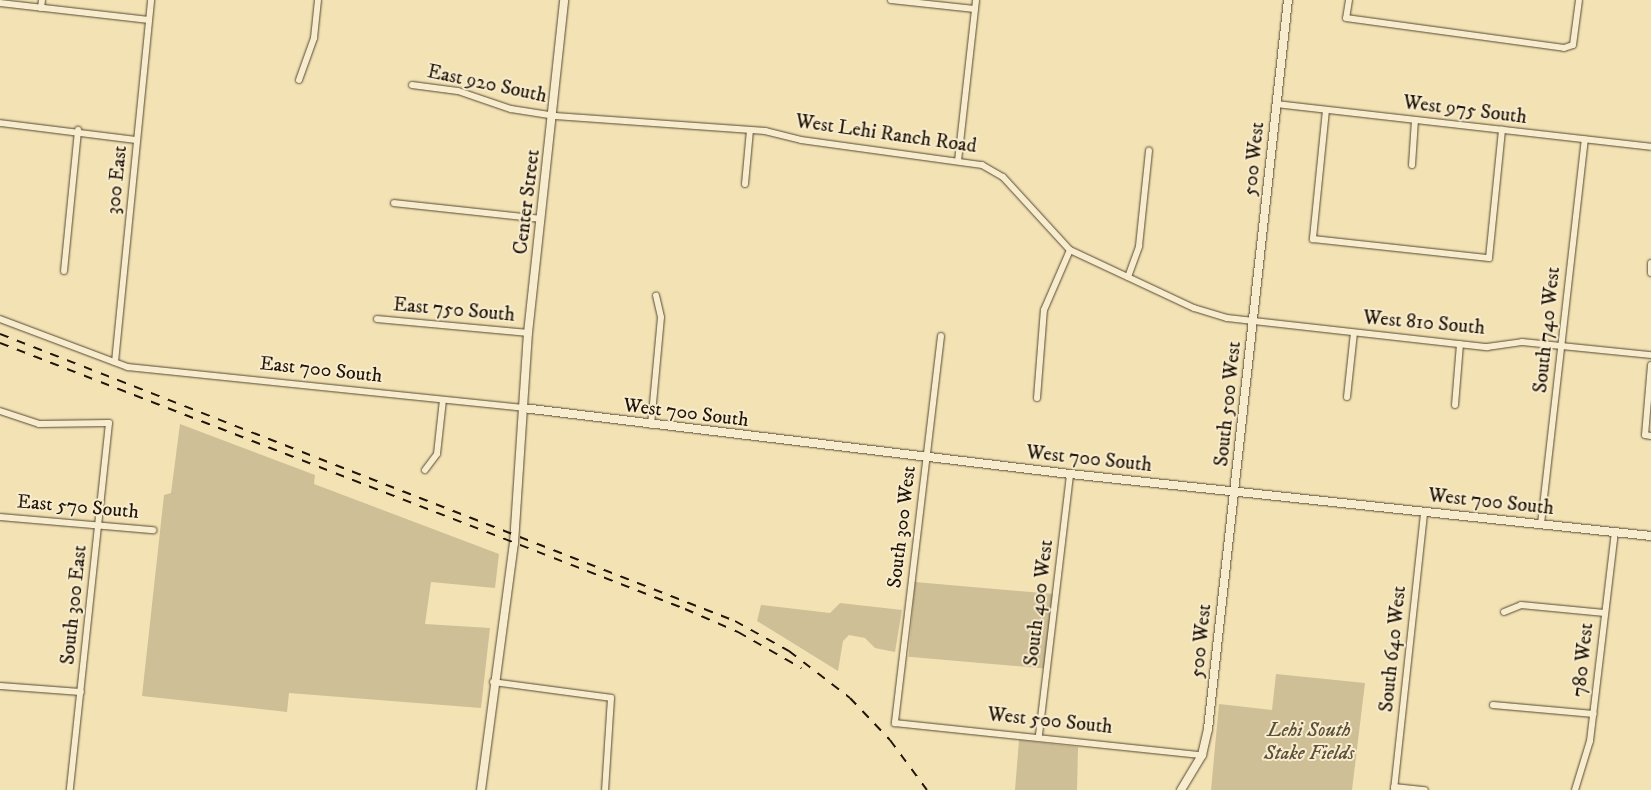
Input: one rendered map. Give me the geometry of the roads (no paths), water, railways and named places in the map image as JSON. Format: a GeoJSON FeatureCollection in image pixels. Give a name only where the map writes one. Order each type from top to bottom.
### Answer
{"type":"FeatureCollection","features":[{"type":"Feature","properties":{"kind":"street"},"geometry":{"type":"LineString","coordinates":[[41,8],[42,0]]}},
{"type":"Feature","properties":{"kind":"street","name":"300 East"},"geometry":{"type":"LineString","coordinates":[[115,362],[151,0]]}},
{"type":"Feature","properties":{"kind":"street"},"geometry":{"type":"LineString","coordinates":[[299,80],[314,38],[318,0]]}},
{"type":"Feature","properties":{"kind":"street","name":"Center Street"},"geometry":{"type":"LineString","coordinates":[[493,682],[516,494],[528,332],[555,116],[564,0]]}},
{"type":"Feature","properties":{"kind":"street"},"geometry":{"type":"LineString","coordinates":[[891,0],[975,9]]}},
{"type":"Feature","properties":{"kind":"street"},"geometry":{"type":"LineString","coordinates":[[958,162],[976,0]]}},
{"type":"Feature","properties":{"kind":"street","name":"500 West"},"geometry":{"type":"LineString","coordinates":[[1253,322],[1288,0]]}},
{"type":"Feature","properties":{"kind":"street"},"geometry":{"type":"LineString","coordinates":[[1349,0],[1346,18],[1435,28],[1494,42],[1574,46],[1579,0]]}},
{"type":"Feature","properties":{"kind":"street"},"geometry":{"type":"LineString","coordinates":[[0,3],[149,20]]}},
{"type":"Feature","properties":{"kind":"street","name":"East 920 South"},"geometry":{"type":"LineString","coordinates":[[412,85],[458,90],[511,109],[555,116]]}},
{"type":"Feature","properties":{"kind":"street","name":"West 975 South"},"geometry":{"type":"LineString","coordinates":[[1276,104],[1651,146]]}},
{"type":"Feature","properties":{"kind":"street"},"geometry":{"type":"LineString","coordinates":[[1326,110],[1313,239],[1489,258],[1502,130]]}},
{"type":"Feature","properties":{"kind":"street","name":"West Lehi Ranch Road"},"geometry":{"type":"LineString","coordinates":[[555,116],[750,130],[982,165],[1003,177],[1070,250],[1194,308],[1253,322]]}},
{"type":"Feature","properties":{"kind":"street"},"geometry":{"type":"LineString","coordinates":[[1412,165],[1415,120]]}},
{"type":"Feature","properties":{"kind":"street"},"geometry":{"type":"LineString","coordinates":[[0,123],[78,130],[137,140]]}},
{"type":"Feature","properties":{"kind":"street"},"geometry":{"type":"LineString","coordinates":[[64,271],[78,130]]}},
{"type":"Feature","properties":{"kind":"street"},"geometry":{"type":"LineString","coordinates":[[745,184],[750,130]]}},
{"type":"Feature","properties":{"kind":"street","name":"South 740 West"},"geometry":{"type":"LineString","coordinates":[[1541,524],[1584,140]]}},
{"type":"Feature","properties":{"kind":"street"},"geometry":{"type":"LineString","coordinates":[[1128,277],[1140,246],[1149,151]]}},
{"type":"Feature","properties":{"kind":"street"},"geometry":{"type":"LineString","coordinates":[[394,203],[541,219]]}},
{"type":"Feature","properties":{"kind":"street"},"geometry":{"type":"LineString","coordinates":[[1037,398],[1044,310],[1070,250]]}},
{"type":"Feature","properties":{"kind":"street"},"geometry":{"type":"LineString","coordinates":[[1650,272],[1651,263]]}},
{"type":"Feature","properties":{"kind":"street"},"geometry":{"type":"LineString","coordinates":[[651,425],[661,317],[656,296]]}},
{"type":"Feature","properties":{"kind":"street","name":"East 700 South"},"geometry":{"type":"LineString","coordinates":[[0,319],[115,362],[523,408]]}},
{"type":"Feature","properties":{"kind":"street","name":"East 750 South"},"geometry":{"type":"LineString","coordinates":[[377,319],[528,332]]}},
{"type":"Feature","properties":{"kind":"street","name":"West 810 South"},"geometry":{"type":"LineString","coordinates":[[1253,322],[1460,344],[1562,346],[1651,355]]}},
{"type":"Feature","properties":{"kind":"street","name":"South 500 West"},"geometry":{"type":"LineString","coordinates":[[1235,490],[1253,322]]}},
{"type":"Feature","properties":{"kind":"street"},"geometry":{"type":"LineString","coordinates":[[1348,397],[1354,333]]}},
{"type":"Feature","properties":{"kind":"street","name":"South 300 West"},"geometry":{"type":"LineString","coordinates":[[895,723],[941,336]]}},
{"type":"Feature","properties":{"kind":"street"},"geometry":{"type":"LineString","coordinates":[[1455,405],[1460,344]]}},
{"type":"Feature","properties":{"kind":"street"},"geometry":{"type":"LineString","coordinates":[[1648,436],[1651,365]]}},
{"type":"Feature","properties":{"kind":"street"},"geometry":{"type":"LineString","coordinates":[[426,470],[437,454],[443,400]]}},
{"type":"Feature","properties":{"kind":"street","name":"West 700 South"},"geometry":{"type":"LineString","coordinates":[[523,408],[651,425],[1070,474],[1235,490],[1651,536]]}},
{"type":"Feature","properties":{"kind":"street","name":"South 300 East"},"geometry":{"type":"LineString","coordinates":[[0,411],[39,424],[109,423],[70,790]]}},
{"type":"Feature","properties":{"kind":"street","name":"South 400 West"},"geometry":{"type":"LineString","coordinates":[[1039,735],[1070,474]]}},
{"type":"Feature","properties":{"kind":"street","name":"500 West"},"geometry":{"type":"LineString","coordinates":[[1181,790],[1202,755],[1235,490]]}},
{"type":"Feature","properties":{"kind":"street","name":"South 640 West"},"geometry":{"type":"LineString","coordinates":[[1394,789],[1424,512]]}},
{"type":"Feature","properties":{"kind":"street","name":"East 570 South"},"geometry":{"type":"LineString","coordinates":[[0,517],[153,530]]}},
{"type":"Feature","properties":{"kind":"street","name":"780 West"},"geometry":{"type":"LineString","coordinates":[[1575,790],[1594,714],[1614,532]]}},
{"type":"Feature","properties":{"kind":"street"},"geometry":{"type":"LineString","coordinates":[[1504,612],[1521,605],[1604,614]]}},
{"type":"Feature","properties":{"kind":"street"},"geometry":{"type":"LineString","coordinates":[[481,790],[493,682],[611,698],[605,790]]}},
{"type":"Feature","properties":{"kind":"street"},"geometry":{"type":"LineString","coordinates":[[0,686],[81,692]]}},
{"type":"Feature","properties":{"kind":"street"},"geometry":{"type":"LineString","coordinates":[[1493,705],[1594,714]]}},
{"type":"Feature","properties":{"kind":"street","name":"West 500 South"},"geometry":{"type":"LineString","coordinates":[[895,723],[1039,735],[1202,755]]}},
{"type":"Feature","properties":{"kind":"street"},"geometry":{"type":"LineString","coordinates":[[1394,789],[1425,790]]}},
{"type":"Feature","properties":{"kind":"railway"},"geometry":{"type":"LineString","coordinates":[[0,334],[735,621],[789,651],[850,698],[890,740],[927,790]]}},
{"type":"Feature","properties":{"kind":"railway"},"geometry":{"type":"LineString","coordinates":[[0,343],[685,609],[738,632],[801,668]]}},
{"type":"Feature","properties":{"kind":"park label","name":"Lehi South Stake Fields"},"geometry":{"type":"Point","coordinates":[1309,742]}}]}
